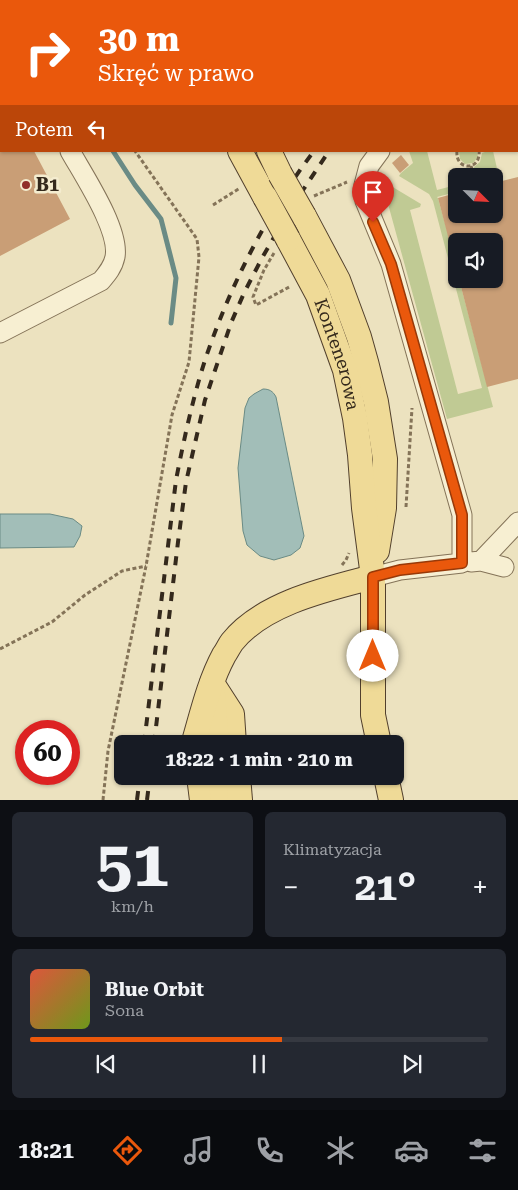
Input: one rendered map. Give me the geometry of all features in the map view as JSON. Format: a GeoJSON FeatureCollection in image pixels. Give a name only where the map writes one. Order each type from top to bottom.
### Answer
{"type":"FeatureCollection","features":[{"type":"Feature","properties":{"kind":"main road","name":"Kontenerowa"},"geometry":{"type":"LineString","coordinates":[[241,152],[318,295],[345,370],[359,446],[364,508],[373,577],[373,715],[377,735]]}},
{"type":"Feature","properties":{"kind":"main road","name":"Kontenerowa"},"geometry":{"type":"LineString","coordinates":[[269,152],[338,280],[359,337],[376,402],[385,459],[384,508],[373,577]]}},
{"type":"Feature","properties":{"kind":"main road"},"geometry":{"type":"LineString","coordinates":[[196,735],[220,662],[231,643],[247,626],[264,615],[319,591],[373,577]]}},
{"type":"Feature","properties":{"kind":"main road"},"geometry":{"type":"LineString","coordinates":[[212,683],[216,735]]}},
{"type":"Feature","properties":{"kind":"main road"},"geometry":{"type":"LineString","coordinates":[[212,683],[232,714],[233,735]]}},
{"type":"Feature","properties":{"kind":"main road"},"geometry":{"type":"LineString","coordinates":[[200,785],[202,800]]}},
{"type":"Feature","properties":{"kind":"main road"},"geometry":{"type":"LineString","coordinates":[[221,785],[223,800]]}},
{"type":"Feature","properties":{"kind":"main road"},"geometry":{"type":"LineString","coordinates":[[239,785],[240,800]]}},
{"type":"Feature","properties":{"kind":"main road"},"geometry":{"type":"LineString","coordinates":[[388,785],[391,800]]}},
{"type":"Feature","properties":{"kind":"lane"},"geometry":{"type":"LineString","coordinates":[[0,334],[101,281],[110,270],[115,256],[114,239],[104,212],[71,152]]}},
{"type":"Feature","properties":{"kind":"lane"},"geometry":{"type":"LineString","coordinates":[[379,152],[369,166],[364,185],[365,201],[391,264],[462,515],[462,563]]}},
{"type":"Feature","properties":{"kind":"lane"},"geometry":{"type":"LineString","coordinates":[[482,561],[518,522]]}},
{"type":"Feature","properties":{"kind":"lane"},"geometry":{"type":"LineString","coordinates":[[373,577],[400,570],[482,561],[504,566]]}},
{"type":"Feature","properties":{"kind":"path"},"geometry":{"type":"LineString","coordinates":[[103,800],[108,751],[146,566],[172,415],[189,362],[200,257],[196,239],[137,152]]}},
{"type":"Feature","properties":{"kind":"path"},"geometry":{"type":"LineString","coordinates":[[457,152],[459,161],[464,166],[471,166],[479,160],[480,152]]}},
{"type":"Feature","properties":{"kind":"path"},"geometry":{"type":"LineString","coordinates":[[348,192],[347,182],[349,175]]}},
{"type":"Feature","properties":{"kind":"path"},"geometry":{"type":"LineString","coordinates":[[213,205],[236,191]]}},
{"type":"Feature","properties":{"kind":"path"},"geometry":{"type":"LineString","coordinates":[[259,304],[288,287]]}},
{"type":"Feature","properties":{"kind":"path"},"geometry":{"type":"LineString","coordinates":[[406,507],[413,400]]}},
{"type":"Feature","properties":{"kind":"path"},"geometry":{"type":"LineString","coordinates":[[338,568],[346,560],[350,550]]}},
{"type":"Feature","properties":{"kind":"path"},"geometry":{"type":"LineString","coordinates":[[0,649],[52,622],[85,595],[122,571],[146,566]]}},
{"type":"Feature","properties":{"kind":"green space"},"geometry":{"type":"Polygon","coordinates":[[[409,152],[427,152],[437,190],[448,187],[448,194],[437,197],[448,234],[448,258],[433,201],[429,194],[399,176],[413,163],[409,152]]]}},
{"type":"Feature","properties":{"kind":"green space"},"geometry":{"type":"Polygon","coordinates":[[[459,152],[477,152],[478,157],[473,163],[465,164],[460,159],[459,152]]]}},
{"type":"Feature","properties":{"kind":"green space"},"geometry":{"type":"Polygon","coordinates":[[[493,152],[497,168],[474,168],[480,162],[482,153],[493,152]]]}},
{"type":"Feature","properties":{"kind":"green space"},"geometry":{"type":"Polygon","coordinates":[[[382,182],[421,204],[420,207],[410,210],[458,394],[482,388],[456,288],[461,288],[493,407],[447,419],[382,182]]]}},
{"type":"Feature","properties":{"kind":"water"},"geometry":{"type":"Polygon","coordinates":[[[263,389],[271,391],[276,397],[304,536],[300,548],[291,555],[274,560],[260,556],[247,545],[243,531],[238,468],[245,408],[249,398],[263,389]]]}},
{"type":"Feature","properties":{"kind":"water"},"geometry":{"type":"Polygon","coordinates":[[[0,514],[50,514],[73,519],[82,526],[80,536],[74,547],[0,548],[0,514]]]}},
{"type":"Feature","properties":{"kind":"building","name":"B1"},"geometry":{"type":"Polygon","coordinates":[[[0,152],[35,152],[70,219],[0,256],[0,152]]]}},
{"type":"Feature","properties":{"kind":"building"},"geometry":{"type":"Polygon","coordinates":[[[401,155],[409,165],[400,173],[392,163],[401,155]]]}},
{"type":"Feature","properties":{"kind":"building"},"geometry":{"type":"Polygon","coordinates":[[[518,177],[518,379],[487,387],[461,288],[503,288],[503,233],[448,233],[448,236],[438,198],[448,195],[448,223],[503,223],[503,181],[518,177]]]}},
{"type":"Feature","properties":{"kind":"waterway"},"geometry":{"type":"LineString","coordinates":[[114,152],[135,185],[161,219],[176,278],[171,323]]}},
{"type":"Feature","properties":{"kind":"railway"},"geometry":{"type":"LineString","coordinates":[[145,735],[176,480],[201,372],[227,303],[252,250],[281,199],[313,152]]}},
{"type":"Feature","properties":{"kind":"railway"},"geometry":{"type":"LineString","coordinates":[[155,735],[186,482],[205,400],[231,323],[244,293],[284,220],[328,152]]}},
{"type":"Feature","properties":{"kind":"railway"},"geometry":{"type":"LineString","coordinates":[[137,800],[139,785]]}},
{"type":"Feature","properties":{"kind":"railway"},"geometry":{"type":"LineString","coordinates":[[147,800],[149,785]]}},
{"type":"Feature","properties":{"kind":"place","name":"B1"},"geometry":{"type":"Point","coordinates":[26,185]}},
{"type":"Feature","properties":{"kind":"route"},"geometry":{"type":"LineString","coordinates":[[373,222],[391,264],[462,515],[462,563],[400,570],[373,577],[373,656]]}}]}
